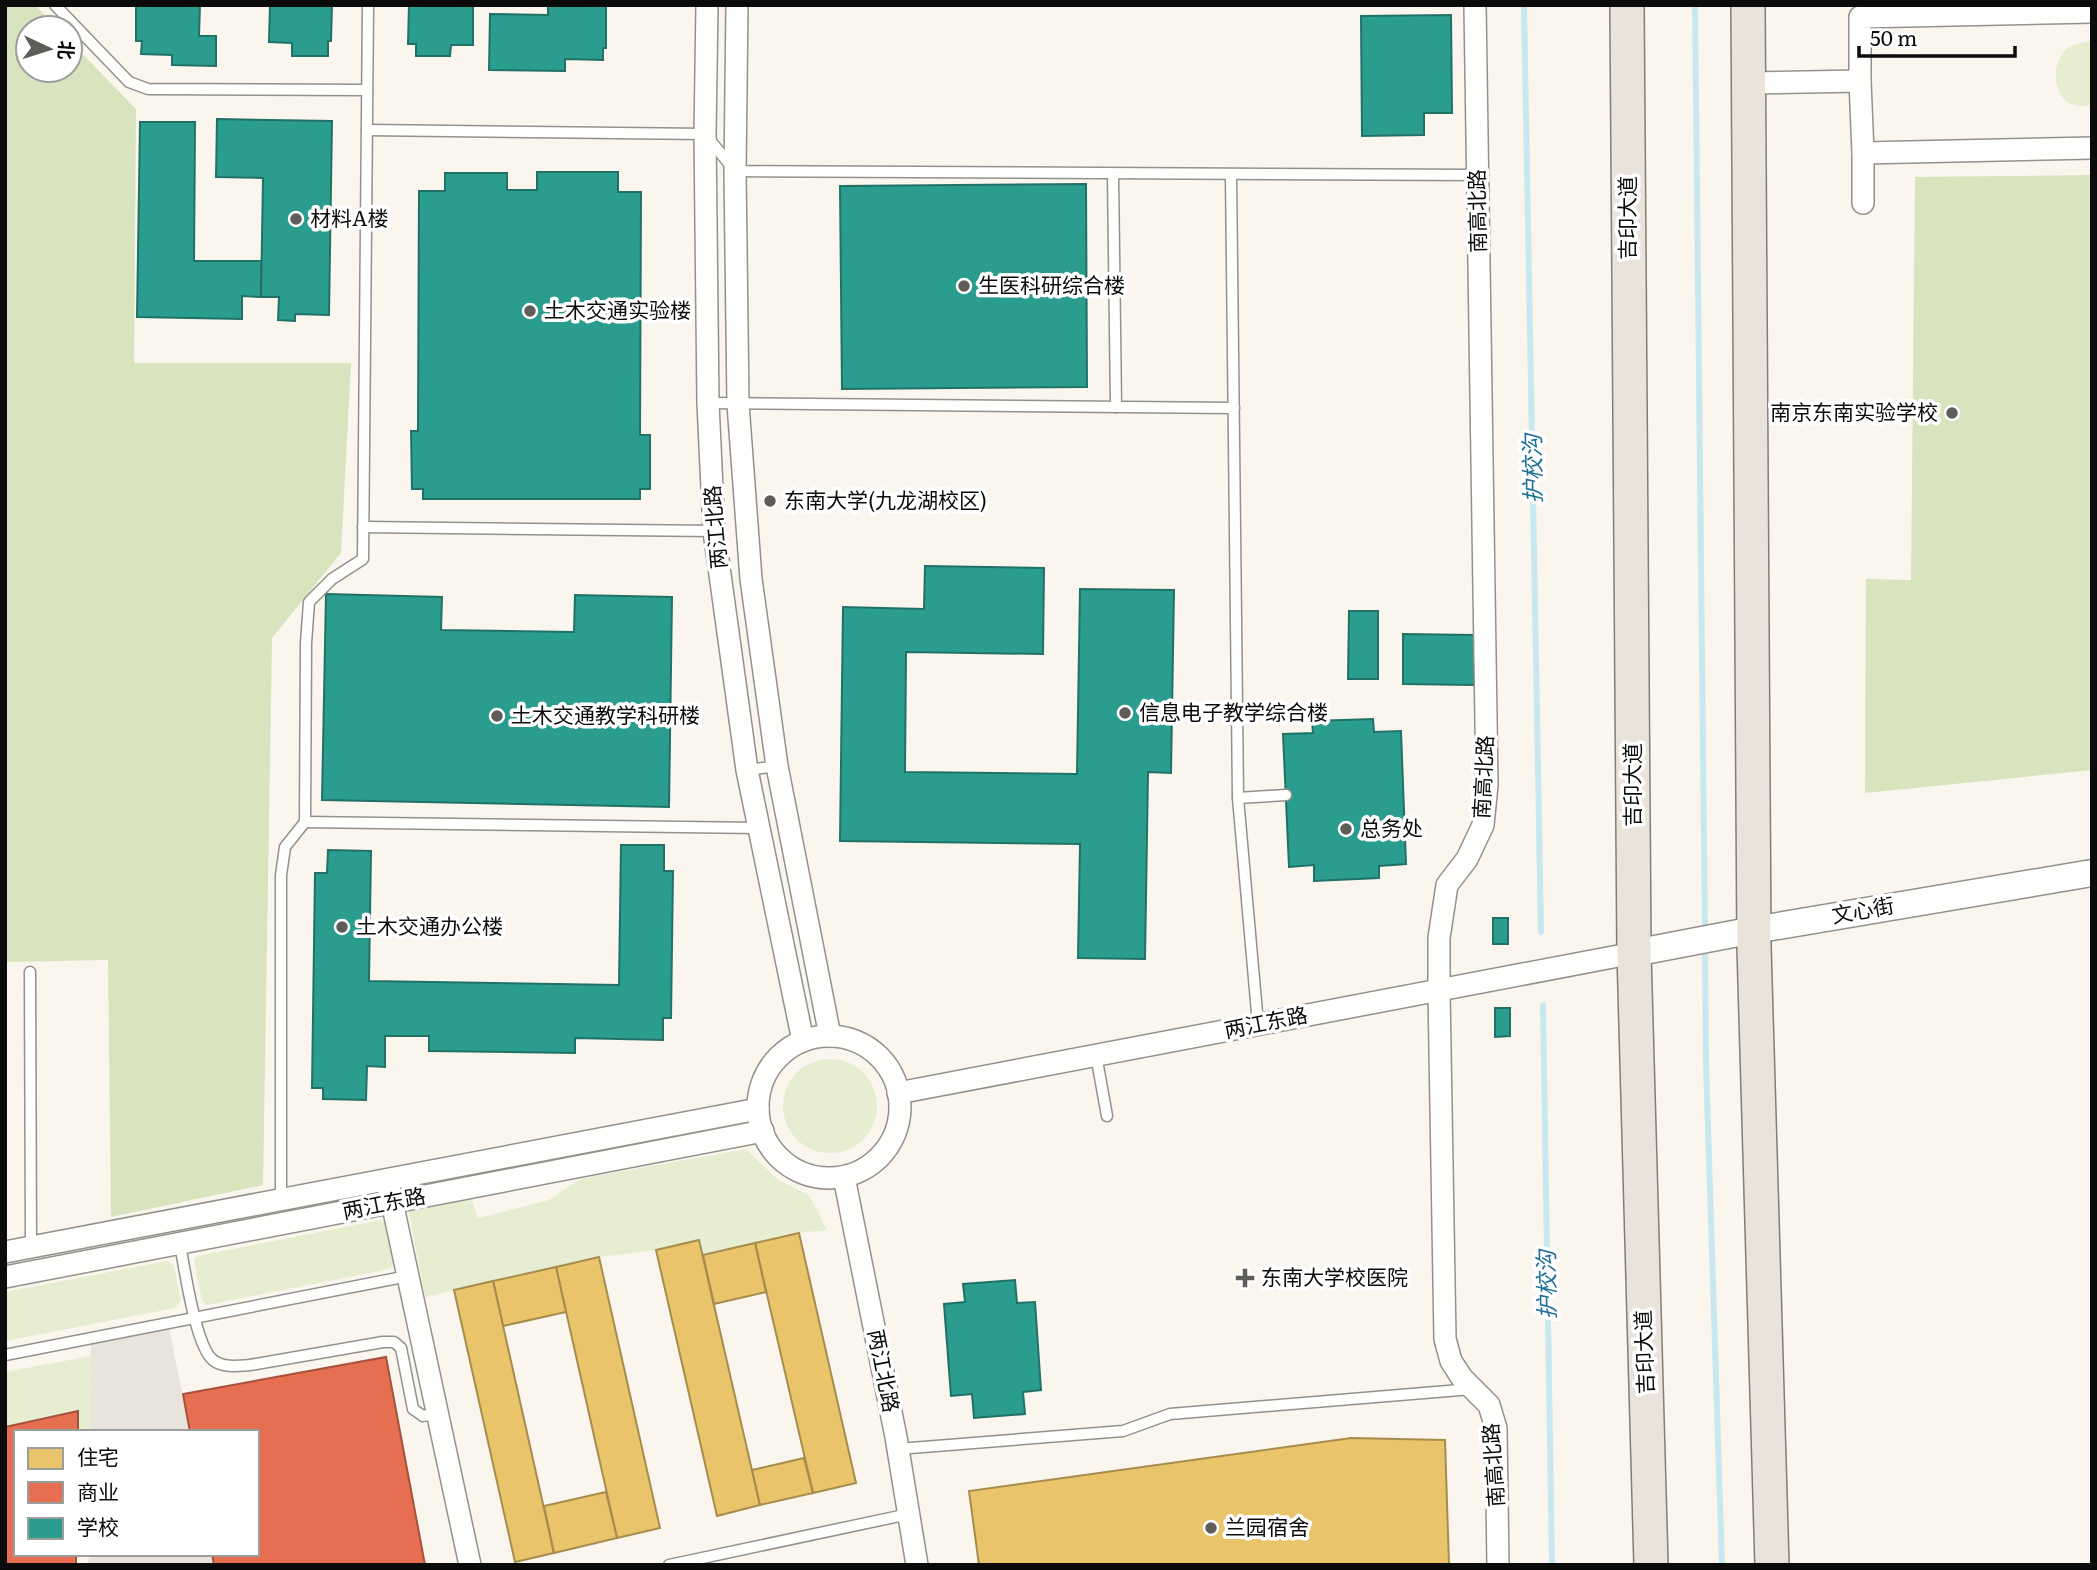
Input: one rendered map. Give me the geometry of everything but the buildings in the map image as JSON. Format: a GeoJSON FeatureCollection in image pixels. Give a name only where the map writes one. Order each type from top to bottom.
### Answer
{"type":"FeatureCollection","features":[{"type":"Feature","properties":{"kind":"main road","name":"吉印大道"},"geometry":{"type":"LineString","coordinates":[[1627,5],[1634,953],[1651,1565]]}},
{"type":"Feature","properties":{"kind":"main road"},"geometry":{"type":"LineString","coordinates":[[1748,5],[1754,930],[1772,1565]]}},
{"type":"Feature","properties":{"kind":"street","name":"两江北路"},"geometry":{"type":"LineString","coordinates":[[707,5],[705,134],[708,403],[714,531],[747,770],[803,1041]]}},
{"type":"Feature","properties":{"kind":"street","name":"两江北路"},"geometry":{"type":"LineString","coordinates":[[737,5],[735,171],[738,404],[751,579],[777,766],[830,1036]]}},
{"type":"Feature","properties":{"kind":"street","name":"南高北路"},"geometry":{"type":"LineString","coordinates":[[1475,5],[1487,785],[1483,825],[1466,859],[1447,886],[1438,938],[1445,1339],[1451,1361],[1462,1378],[1489,1405],[1496,1428],[1498,1565]]}},
{"type":"Feature","properties":{"kind":"street"},"geometry":{"type":"LineString","coordinates":[[1863,203],[1860,11],[2092,12]]}},
{"type":"Feature","properties":{"kind":"street"},"geometry":{"type":"LineString","coordinates":[[1748,83],[1860,81]]}},
{"type":"Feature","properties":{"kind":"street"},"geometry":{"type":"LineString","coordinates":[[1863,153],[2092,148]]}},
{"type":"Feature","properties":{"kind":"street","name":"文心街"},"geometry":{"type":"LineString","coordinates":[[1634,953],[1718,936],[2092,873]]}},
{"type":"Feature","properties":{"kind":"street","name":"两江东路"},"geometry":{"type":"LineString","coordinates":[[898,1093],[1634,953]]}},
{"type":"Feature","properties":{"kind":"street"},"geometry":{"type":"LineString","coordinates":[[817,1036],[830,1036],[841,1036],[864,1044],[883,1060],[896,1081],[901,1105],[897,1130],[885,1152],[867,1168],[844,1177],[822,1178],[800,1172],[781,1160],[766,1142],[759,1121],[758,1098],[764,1076],[777,1057],[795,1044],[817,1036]]}},
{"type":"Feature","properties":{"kind":"street","name":"两江东路"},"geometry":{"type":"LineString","coordinates":[[5,1252],[758,1109]]}},
{"type":"Feature","properties":{"kind":"street","name":"两江东路"},"geometry":{"type":"LineString","coordinates":[[5,1276],[763,1131]]}},
{"type":"Feature","properties":{"kind":"street","name":"两江北路"},"geometry":{"type":"LineString","coordinates":[[844,1177],[898,1448],[917,1565]]}},
{"type":"Feature","properties":{"kind":"street"},"geometry":{"type":"LineString","coordinates":[[387,1179],[470,1565]]}},
{"type":"Feature","properties":{"kind":"lane"},"geometry":{"type":"LineString","coordinates":[[55,5],[129,82],[148,89],[367,90]]}},
{"type":"Feature","properties":{"kind":"lane"},"geometry":{"type":"LineString","coordinates":[[281,1200],[281,875],[285,847],[305,822],[306,642],[309,602],[332,579],[363,559],[368,5]]}},
{"type":"Feature","properties":{"kind":"lane"},"geometry":{"type":"LineString","coordinates":[[367,130],[705,134],[735,171],[1478,175]]}},
{"type":"Feature","properties":{"kind":"lane"},"geometry":{"type":"LineString","coordinates":[[1113,174],[1116,407]]}},
{"type":"Feature","properties":{"kind":"lane"},"geometry":{"type":"LineString","coordinates":[[1231,175],[1238,798],[1258,1024]]}},
{"type":"Feature","properties":{"kind":"lane"},"geometry":{"type":"LineString","coordinates":[[708,403],[1234,408]]}},
{"type":"Feature","properties":{"kind":"lane"},"geometry":{"type":"LineString","coordinates":[[363,527],[714,531]]}},
{"type":"Feature","properties":{"kind":"lane"},"geometry":{"type":"LineString","coordinates":[[747,770],[777,766]]}},
{"type":"Feature","properties":{"kind":"lane"},"geometry":{"type":"LineString","coordinates":[[1238,798],[1286,795]]}},
{"type":"Feature","properties":{"kind":"lane"},"geometry":{"type":"LineString","coordinates":[[305,822],[759,828]]}},
{"type":"Feature","properties":{"kind":"lane"},"geometry":{"type":"LineString","coordinates":[[30,972],[31,1247]]}},
{"type":"Feature","properties":{"kind":"lane"},"geometry":{"type":"LineString","coordinates":[[1096,1055],[1107,1116]]}},
{"type":"Feature","properties":{"kind":"lane"},"geometry":{"type":"LineString","coordinates":[[175,1220],[195,1318],[204,1350],[214,1362],[232,1367],[394,1342],[401,1348],[414,1409],[423,1416],[438,1413]]}},
{"type":"Feature","properties":{"kind":"lane"},"geometry":{"type":"LineString","coordinates":[[5,1354],[408,1276]]}},
{"type":"Feature","properties":{"kind":"lane"},"geometry":{"type":"LineString","coordinates":[[898,1448],[1123,1431],[1170,1414],[1474,1388]]}},
{"type":"Feature","properties":{"kind":"lane"},"geometry":{"type":"LineString","coordinates":[[669,1565],[909,1514]]}},
{"type":"Feature","properties":{"kind":"green space"},"geometry":{"type":"Polygon","coordinates":[[[5,5],[35,5],[44,14],[14,14],[14,84],[84,84],[84,55],[136,109],[134,363],[351,363],[341,553],[272,638],[263,1185],[111,1217],[108,960],[5,962],[5,5]]]}},
{"type":"Feature","properties":{"kind":"green space"},"geometry":{"type":"Polygon","coordinates":[[[2090,41],[2091,105],[2074,105],[2063,98],[2059,91],[2056,76],[2059,60],[2068,48],[2090,41]]]}},
{"type":"Feature","properties":{"kind":"green space"},"geometry":{"type":"Polygon","coordinates":[[[2092,175],[2092,770],[1865,793],[1866,579],[1911,580],[1915,177],[2092,175]]]}},
{"type":"Feature","properties":{"kind":"green space"},"geometry":{"type":"Polygon","coordinates":[[[821,1059],[839,1059],[864,1072],[874,1088],[877,1106],[874,1124],[864,1140],[839,1153],[821,1153],[796,1140],[783,1115],[783,1097],[796,1072],[821,1059]]]}},
{"type":"Feature","properties":{"kind":"green space"},"geometry":{"type":"Polygon","coordinates":[[[746,1149],[778,1180],[809,1195],[827,1230],[799,1233],[703,1255],[699,1240],[656,1250],[599,1257],[425,1297],[408,1209],[470,1195],[478,1218],[549,1200],[580,1179],[746,1149]]]}},
{"type":"Feature","properties":{"kind":"green space"},"geometry":{"type":"Polygon","coordinates":[[[381,1220],[387,1223],[395,1262],[390,1269],[207,1305],[202,1301],[194,1260],[197,1256],[381,1220]]]}},
{"type":"Feature","properties":{"kind":"green space"},"geometry":{"type":"Polygon","coordinates":[[[167,1261],[174,1266],[181,1300],[175,1308],[5,1341],[5,1292],[167,1261]]]}},
{"type":"Feature","properties":{"kind":"green space"},"geometry":{"type":"Polygon","coordinates":[[[91,1356],[90,1430],[5,1427],[5,1372],[91,1356]]]}},
{"type":"Feature","properties":{"kind":"shaded area"},"geometry":{"type":"Polygon","coordinates":[[[168,1323],[190,1430],[90,1430],[91,1338],[168,1323]]]}},
{"type":"Feature","properties":{"kind":"shaded area"},"geometry":{"type":"Polygon","coordinates":[[[89,1556],[212,1556],[214,1565],[88,1565],[89,1556]]]}},
{"type":"Feature","properties":{"kind":"waterway","name":"护校沟"},"geometry":{"type":"LineString","coordinates":[[1524,5],[1541,932]]}},
{"type":"Feature","properties":{"kind":"waterway"},"geometry":{"type":"LineString","coordinates":[[1695,5],[1705,934]]}},
{"type":"Feature","properties":{"kind":"waterway"},"geometry":{"type":"LineString","coordinates":[[1705,945],[1706,1064],[1722,1565]]}},
{"type":"Feature","properties":{"kind":"waterway","name":"护校沟"},"geometry":{"type":"LineString","coordinates":[[1543,1005],[1552,1565]]}},
{"type":"Feature","properties":{"kind":"place","name":"材料A楼"},"geometry":{"type":"Point","coordinates":[296,219]}},
{"type":"Feature","properties":{"kind":"place","name":"生医科研综合楼"},"geometry":{"type":"Point","coordinates":[964,286]}},
{"type":"Feature","properties":{"kind":"place","name":"土木交通实验楼"},"geometry":{"type":"Point","coordinates":[530,311]}},
{"type":"Feature","properties":{"kind":"place","name":"南京东南实验学校"},"geometry":{"type":"Point","coordinates":[1952,413]}},
{"type":"Feature","properties":{"kind":"place","name":"东南大学(九龙湖校区)"},"geometry":{"type":"Point","coordinates":[770,501]}},
{"type":"Feature","properties":{"kind":"place","name":"信息电子教学综合楼"},"geometry":{"type":"Point","coordinates":[1125,713]}},
{"type":"Feature","properties":{"kind":"place","name":"土木交通教学科研楼"},"geometry":{"type":"Point","coordinates":[497,716]}},
{"type":"Feature","properties":{"kind":"place","name":"总务处"},"geometry":{"type":"Point","coordinates":[1346,829]}},
{"type":"Feature","properties":{"kind":"place","name":"土木交通办公楼"},"geometry":{"type":"Point","coordinates":[342,927]}},
{"type":"Feature","properties":{"kind":"place","name":"东南大学校医院"},"geometry":{"type":"Point","coordinates":[1245,1278]}},
{"type":"Feature","properties":{"kind":"place","name":"兰园宿舍"},"geometry":{"type":"Point","coordinates":[1211,1528]}}]}
